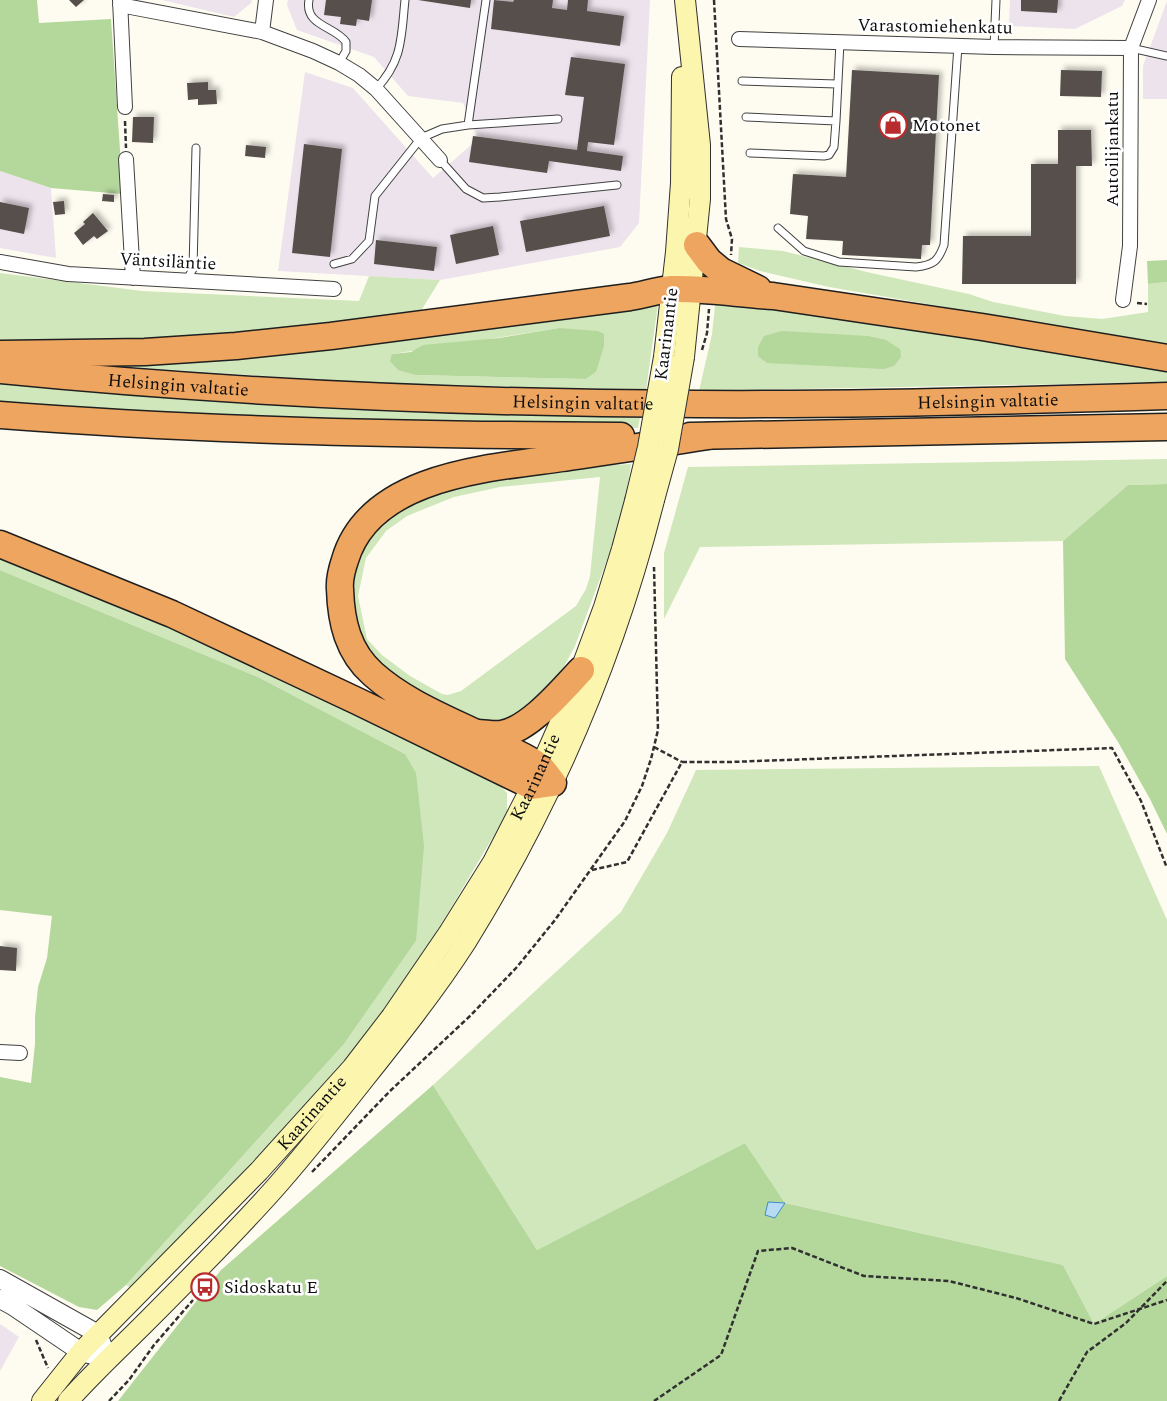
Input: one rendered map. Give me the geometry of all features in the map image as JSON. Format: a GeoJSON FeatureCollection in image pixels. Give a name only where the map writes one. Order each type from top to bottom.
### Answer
{"type":"FeatureCollection","features":[{"type":"Feature","properties":{"kind":"highway"},"geometry":{"type":"LineString","coordinates":[[697,245],[709,262],[699,285]]}},
{"type":"Feature","properties":{"kind":"highway"},"geometry":{"type":"LineString","coordinates":[[0,354],[144,352],[236,346],[331,336],[562,306],[699,285],[739,294],[772,296],[982,327],[1167,358]]}},
{"type":"Feature","properties":{"kind":"highway","name":"Helsingin valtatie"},"geometry":{"type":"LineString","coordinates":[[0,370],[330,395],[539,402],[698,404],[869,403],[1167,396]]}},
{"type":"Feature","properties":{"kind":"highway","name":"Helsingin valtatie"},"geometry":{"type":"LineString","coordinates":[[0,415],[192,427],[541,436],[708,436],[1167,427]]}},
{"type":"Feature","properties":{"kind":"highway"},"geometry":{"type":"LineString","coordinates":[[542,779],[477,733],[430,712],[390,688],[372,674],[360,661],[350,645],[342,616],[339,585],[347,552],[355,536],[379,510],[410,491],[470,471],[708,436]]}},
{"type":"Feature","properties":{"kind":"highway"},"geometry":{"type":"LineString","coordinates":[[0,544],[172,614],[358,701],[542,779]]}},
{"type":"Feature","properties":{"kind":"highway"},"geometry":{"type":"LineString","coordinates":[[477,733],[501,734],[530,720],[556,697],[581,670]]}},
{"type":"Feature","properties":{"kind":"main road","name":"Kaarinantie"},"geometry":{"type":"LineString","coordinates":[[684,0],[700,145],[700,199],[697,245]]}},
{"type":"Feature","properties":{"kind":"main road","name":"Kaarinantie"},"geometry":{"type":"LineString","coordinates":[[42,1401],[81,1352],[259,1171],[352,1068],[392,1016],[448,934],[593,693],[641,552],[648,448],[683,357],[699,285],[676,252],[681,183],[684,0]]}},
{"type":"Feature","properties":{"kind":"main road","name":"Kaarinantie"},"geometry":{"type":"LineString","coordinates":[[68,1401],[196,1272],[275,1188],[322,1134],[407,1025],[474,927],[509,869],[604,607],[622,549],[644,500]]}},
{"type":"Feature","properties":{"kind":"street"},"geometry":{"type":"LineString","coordinates":[[262,32],[266,0]]}},
{"type":"Feature","properties":{"kind":"street","name":"Autoilijankatu"},"geometry":{"type":"LineString","coordinates":[[1123,300],[1130,246],[1131,48],[1149,0]]}},
{"type":"Feature","properties":{"kind":"street"},"geometry":{"type":"LineString","coordinates":[[125,107],[120,3],[262,32],[339,63],[359,75],[376,89],[440,160]]}},
{"type":"Feature","properties":{"kind":"street","name":"Varastomiehenkatu"},"geometry":{"type":"LineString","coordinates":[[739,39],[1131,48]]}},
{"type":"Feature","properties":{"kind":"street"},"geometry":{"type":"LineString","coordinates":[[126,159],[133,278]]}},
{"type":"Feature","properties":{"kind":"street","name":"Väntsiläntie"},"geometry":{"type":"LineString","coordinates":[[0,262],[68,274],[334,289]]}},
{"type":"Feature","properties":{"kind":"street"},"geometry":{"type":"LineString","coordinates":[[0,1052],[20,1053]]}},
{"type":"Feature","properties":{"kind":"street"},"geometry":{"type":"LineString","coordinates":[[0,1279],[98,1334],[108,1360]]}},
{"type":"Feature","properties":{"kind":"street"},"geometry":{"type":"LineString","coordinates":[[0,1299],[14,1306],[81,1352],[108,1360]]}},
{"type":"Feature","properties":{"kind":"lane"},"geometry":{"type":"LineString","coordinates":[[310,0],[308,6],[310,16],[319,24],[341,35],[346,42],[346,51],[339,63]]}},
{"type":"Feature","properties":{"kind":"lane"},"geometry":{"type":"LineString","coordinates":[[376,89],[388,76],[395,62],[400,43],[405,0]]}},
{"type":"Feature","properties":{"kind":"lane"},"geometry":{"type":"LineString","coordinates":[[468,126],[486,0]]}},
{"type":"Feature","properties":{"kind":"lane"},"geometry":{"type":"LineString","coordinates":[[994,46],[996,0]]}},
{"type":"Feature","properties":{"kind":"lane"},"geometry":{"type":"LineString","coordinates":[[750,152],[829,155],[834,147],[840,42]]}},
{"type":"Feature","properties":{"kind":"lane"},"geometry":{"type":"LineString","coordinates":[[778,228],[804,251],[839,262],[916,267],[929,265],[940,257],[944,245],[958,45]]}},
{"type":"Feature","properties":{"kind":"lane"},"geometry":{"type":"LineString","coordinates":[[1131,48],[1167,56]]}},
{"type":"Feature","properties":{"kind":"lane"},"geometry":{"type":"LineString","coordinates":[[742,81],[837,84]]}},
{"type":"Feature","properties":{"kind":"lane"},"geometry":{"type":"LineString","coordinates":[[746,117],[836,120]]}},
{"type":"Feature","properties":{"kind":"lane"},"geometry":{"type":"LineString","coordinates":[[334,264],[352,259],[369,242],[375,196],[421,138],[442,129],[558,119]]}},
{"type":"Feature","properties":{"kind":"lane"},"geometry":{"type":"LineString","coordinates":[[186,282],[193,269],[196,148]]}},
{"type":"Feature","properties":{"kind":"lane"},"geometry":{"type":"LineString","coordinates":[[440,160],[466,189],[483,198],[500,198],[617,184]]}},
{"type":"Feature","properties":{"kind":"path"},"geometry":{"type":"LineString","coordinates":[[683,357],[707,332],[699,285],[729,259],[733,246],[726,220],[714,0]]}},
{"type":"Feature","properties":{"kind":"path"},"geometry":{"type":"LineString","coordinates":[[125,107],[126,159]]}},
{"type":"Feature","properties":{"kind":"path"},"geometry":{"type":"LineString","coordinates":[[654,747],[682,762],[730,762],[1112,748],[1141,801],[1167,868]]}},
{"type":"Feature","properties":{"kind":"path"},"geometry":{"type":"LineString","coordinates":[[591,870],[627,862],[682,762]]}},
{"type":"Feature","properties":{"kind":"path"},"geometry":{"type":"LineString","coordinates":[[654,1401],[721,1355],[758,1251],[792,1248],[864,1276],[949,1281],[1016,1298],[1094,1324],[1167,1300]]}},
{"type":"Feature","properties":{"kind":"path"},"geometry":{"type":"LineString","coordinates":[[1059,1401],[1087,1352],[1126,1323],[1167,1281]]}},
{"type":"Feature","properties":{"kind":"path"},"geometry":{"type":"LineString","coordinates":[[33,1336],[38,1342],[43,1360],[48,1369]]}},
{"type":"Feature","properties":{"kind":"shaded area"},"geometry":{"type":"Polygon","coordinates":[[[162,0],[252,0],[234,17],[162,0]]]}},
{"type":"Feature","properties":{"kind":"shaded area"},"geometry":{"type":"Polygon","coordinates":[[[288,0],[650,0],[639,223],[620,247],[440,280],[278,271],[305,72],[353,88],[433,178],[478,139],[463,103],[408,96],[374,57],[297,30],[287,5],[288,0]]]}},
{"type":"Feature","properties":{"kind":"shaded area"},"geometry":{"type":"Polygon","coordinates":[[[1010,0],[1125,0],[1122,6],[1075,29],[1009,26],[1010,0]]]}},
{"type":"Feature","properties":{"kind":"shaded area"},"geometry":{"type":"Polygon","coordinates":[[[1167,1],[1167,99],[1143,99],[1143,66],[1167,1]]]}},
{"type":"Feature","properties":{"kind":"shaded area"},"geometry":{"type":"Polygon","coordinates":[[[0,171],[51,188],[56,258],[0,248],[0,171]]]}},
{"type":"Feature","properties":{"kind":"shaded area"},"geometry":{"type":"Polygon","coordinates":[[[0,1324],[19,1337],[0,1371],[0,1324]]]}},
{"type":"Feature","properties":{"kind":"green space"},"geometry":{"type":"Polygon","coordinates":[[[0,0],[37,0],[39,23],[111,19],[123,194],[51,188],[0,171],[0,0]]]}},
{"type":"Feature","properties":{"kind":"green space"},"geometry":{"type":"Polygon","coordinates":[[[739,247],[783,251],[871,273],[969,294],[993,302],[1065,316],[1102,319],[1148,312],[1148,284],[1167,282],[1167,351],[1042,331],[956,309],[829,287],[760,271],[738,263],[739,247]]]}},
{"type":"Feature","properties":{"kind":"green space"},"geometry":{"type":"Polygon","coordinates":[[[1167,260],[1167,282],[1148,284],[1147,261],[1167,260]]]}},
{"type":"Feature","properties":{"kind":"green space"},"geometry":{"type":"Polygon","coordinates":[[[0,273],[142,291],[359,301],[369,276],[440,280],[419,314],[111,346],[0,341],[0,273]]]}},
{"type":"Feature","properties":{"kind":"green space"},"geometry":{"type":"Polygon","coordinates":[[[716,297],[1167,364],[1167,382],[699,391],[712,334],[716,297]]]}},
{"type":"Feature","properties":{"kind":"green space"},"geometry":{"type":"Polygon","coordinates":[[[658,304],[646,390],[385,384],[85,364],[658,304]],[[559,328],[392,354],[416,375],[586,379],[596,372],[559,328]]]}},
{"type":"Feature","properties":{"kind":"green space"},"geometry":{"type":"Polygon","coordinates":[[[559,328],[598,331],[604,334],[604,346],[596,372],[586,379],[416,375],[398,370],[390,361],[392,354],[411,352],[423,345],[499,338],[559,328]]]}},
{"type":"Feature","properties":{"kind":"green space"},"geometry":{"type":"Polygon","coordinates":[[[782,331],[868,336],[886,340],[900,349],[901,357],[894,366],[884,369],[767,363],[758,356],[758,347],[764,336],[782,331]]]}},
{"type":"Feature","properties":{"kind":"green space"},"geometry":{"type":"Polygon","coordinates":[[[0,381],[376,407],[640,418],[638,428],[375,422],[195,415],[0,404],[0,381]]]}},
{"type":"Feature","properties":{"kind":"green space"},"geometry":{"type":"Polygon","coordinates":[[[1167,459],[1167,484],[1128,485],[1063,541],[700,547],[664,619],[664,553],[688,467],[1167,459]]]}},
{"type":"Feature","properties":{"kind":"green space"},"geometry":{"type":"Polygon","coordinates":[[[631,464],[623,517],[575,646],[559,676],[529,710],[498,724],[464,719],[378,665],[351,623],[353,558],[390,513],[442,488],[528,470],[631,464]],[[600,477],[500,487],[454,497],[407,516],[386,531],[366,558],[358,596],[367,639],[382,655],[410,676],[442,694],[448,695],[461,691],[576,606],[586,589],[590,576],[600,477]]]}},
{"type":"Feature","properties":{"kind":"green space"},"geometry":{"type":"Polygon","coordinates":[[[1167,484],[1167,834],[1118,742],[1065,659],[1063,541],[1128,485],[1167,484]]]}},
{"type":"Feature","properties":{"kind":"green space"},"geometry":{"type":"Polygon","coordinates":[[[0,556],[124,604],[349,707],[499,784],[507,793],[507,812],[499,827],[424,953],[352,1054],[134,1290],[126,1285],[344,1044],[416,941],[405,754],[258,677],[0,570],[0,556]]]}},
{"type":"Feature","properties":{"kind":"green space"},"geometry":{"type":"Polygon","coordinates":[[[0,570],[258,677],[405,754],[416,773],[424,846],[416,941],[344,1044],[126,1285],[97,1310],[79,1307],[0,1266],[0,1077],[31,1083],[38,987],[47,958],[52,916],[0,910],[0,570]]]}},
{"type":"Feature","properties":{"kind":"green space"},"geometry":{"type":"Polygon","coordinates":[[[1099,766],[1167,920],[1167,1276],[1094,1324],[1063,1265],[785,1203],[745,1143],[537,1250],[433,1085],[621,912],[667,833],[696,770],[1099,766]]]}},
{"type":"Feature","properties":{"kind":"green space"},"geometry":{"type":"Polygon","coordinates":[[[433,1085],[537,1250],[745,1143],[785,1203],[1063,1265],[1094,1324],[1167,1276],[1167,1401],[118,1401],[221,1270],[433,1085]]]}},
{"type":"Feature","properties":{"kind":"water"},"geometry":{"type":"Polygon","coordinates":[[[768,1202],[785,1203],[775,1218],[765,1215],[768,1202]]]}},
{"type":"Feature","properties":{"kind":"building"},"geometry":{"type":"Polygon","coordinates":[[[69,0],[84,0],[76,7],[69,0]]]}},
{"type":"Feature","properties":{"kind":"building"},"geometry":{"type":"Polygon","coordinates":[[[326,0],[372,0],[369,21],[357,19],[356,26],[340,24],[341,17],[324,15],[326,0]]]}},
{"type":"Feature","properties":{"kind":"building"},"geometry":{"type":"Polygon","coordinates":[[[418,0],[471,0],[470,8],[418,0]]]}},
{"type":"Feature","properties":{"kind":"building"},"geometry":{"type":"Polygon","coordinates":[[[494,0],[513,2],[514,0],[553,0],[552,8],[567,10],[568,0],[588,0],[587,11],[624,16],[620,46],[491,29],[494,0]]]}},
{"type":"Feature","properties":{"kind":"building"},"geometry":{"type":"Polygon","coordinates":[[[1021,0],[1058,0],[1057,13],[1021,11],[1021,0]]]}},
{"type":"Feature","properties":{"kind":"building"},"geometry":{"type":"Polygon","coordinates":[[[571,57],[625,64],[614,145],[588,142],[587,151],[623,156],[621,171],[549,161],[547,173],[469,162],[473,136],[577,150],[584,97],[565,95],[571,57]]]}},
{"type":"Feature","properties":{"kind":"building","name":"Motonet"},"geometry":{"type":"Polygon","coordinates":[[[852,70],[939,75],[930,245],[922,245],[921,259],[842,255],[843,241],[806,239],[808,216],[790,214],[793,174],[846,177],[852,70]]]}},
{"type":"Feature","properties":{"kind":"building"},"geometry":{"type":"Polygon","coordinates":[[[1061,70],[1102,71],[1101,97],[1060,96],[1061,70]]]}},
{"type":"Feature","properties":{"kind":"building"},"geometry":{"type":"Polygon","coordinates":[[[208,82],[208,90],[216,90],[217,104],[198,105],[198,99],[188,100],[187,83],[208,82]]]}},
{"type":"Feature","properties":{"kind":"building"},"geometry":{"type":"Polygon","coordinates":[[[133,117],[154,117],[153,143],[132,142],[133,117]]]}},
{"type":"Feature","properties":{"kind":"building"},"geometry":{"type":"Polygon","coordinates":[[[1058,130],[1091,130],[1092,166],[1076,166],[1076,284],[962,284],[963,236],[1031,236],[1031,164],[1058,164],[1058,130]]]}},
{"type":"Feature","properties":{"kind":"building"},"geometry":{"type":"Polygon","coordinates":[[[304,144],[342,149],[330,257],[292,253],[304,144]]]}},
{"type":"Feature","properties":{"kind":"building"},"geometry":{"type":"Polygon","coordinates":[[[246,145],[266,147],[265,158],[245,156],[246,145]]]}},
{"type":"Feature","properties":{"kind":"building"},"geometry":{"type":"Polygon","coordinates":[[[103,194],[114,195],[114,202],[102,201],[103,194]]]}},
{"type":"Feature","properties":{"kind":"building"},"geometry":{"type":"Polygon","coordinates":[[[64,201],[65,214],[55,215],[53,202],[64,201]]]}},
{"type":"Feature","properties":{"kind":"building"},"geometry":{"type":"Polygon","coordinates":[[[0,202],[29,208],[24,234],[0,229],[0,202]]]}},
{"type":"Feature","properties":{"kind":"building"},"geometry":{"type":"Polygon","coordinates":[[[604,206],[610,236],[526,252],[520,221],[604,206]]]}},
{"type":"Feature","properties":{"kind":"building"},"geometry":{"type":"Polygon","coordinates":[[[93,213],[108,231],[97,239],[94,236],[83,245],[74,233],[85,224],[83,222],[93,213]]]}},
{"type":"Feature","properties":{"kind":"building"},"geometry":{"type":"Polygon","coordinates":[[[493,226],[499,255],[456,264],[450,235],[493,226]]]}},
{"type":"Feature","properties":{"kind":"building"},"geometry":{"type":"Polygon","coordinates":[[[376,240],[437,247],[434,271],[374,264],[376,240]]]}},
{"type":"Feature","properties":{"kind":"building"},"geometry":{"type":"Polygon","coordinates":[[[0,946],[17,948],[16,971],[0,970],[0,946]]]}},
{"type":"Feature","properties":{"kind":"place","name":"Motonet"},"geometry":{"type":"Point","coordinates":[893,125]}},
{"type":"Feature","properties":{"kind":"place","name":"Sidoskatu E"},"geometry":{"type":"Point","coordinates":[205,1287]}}]}
